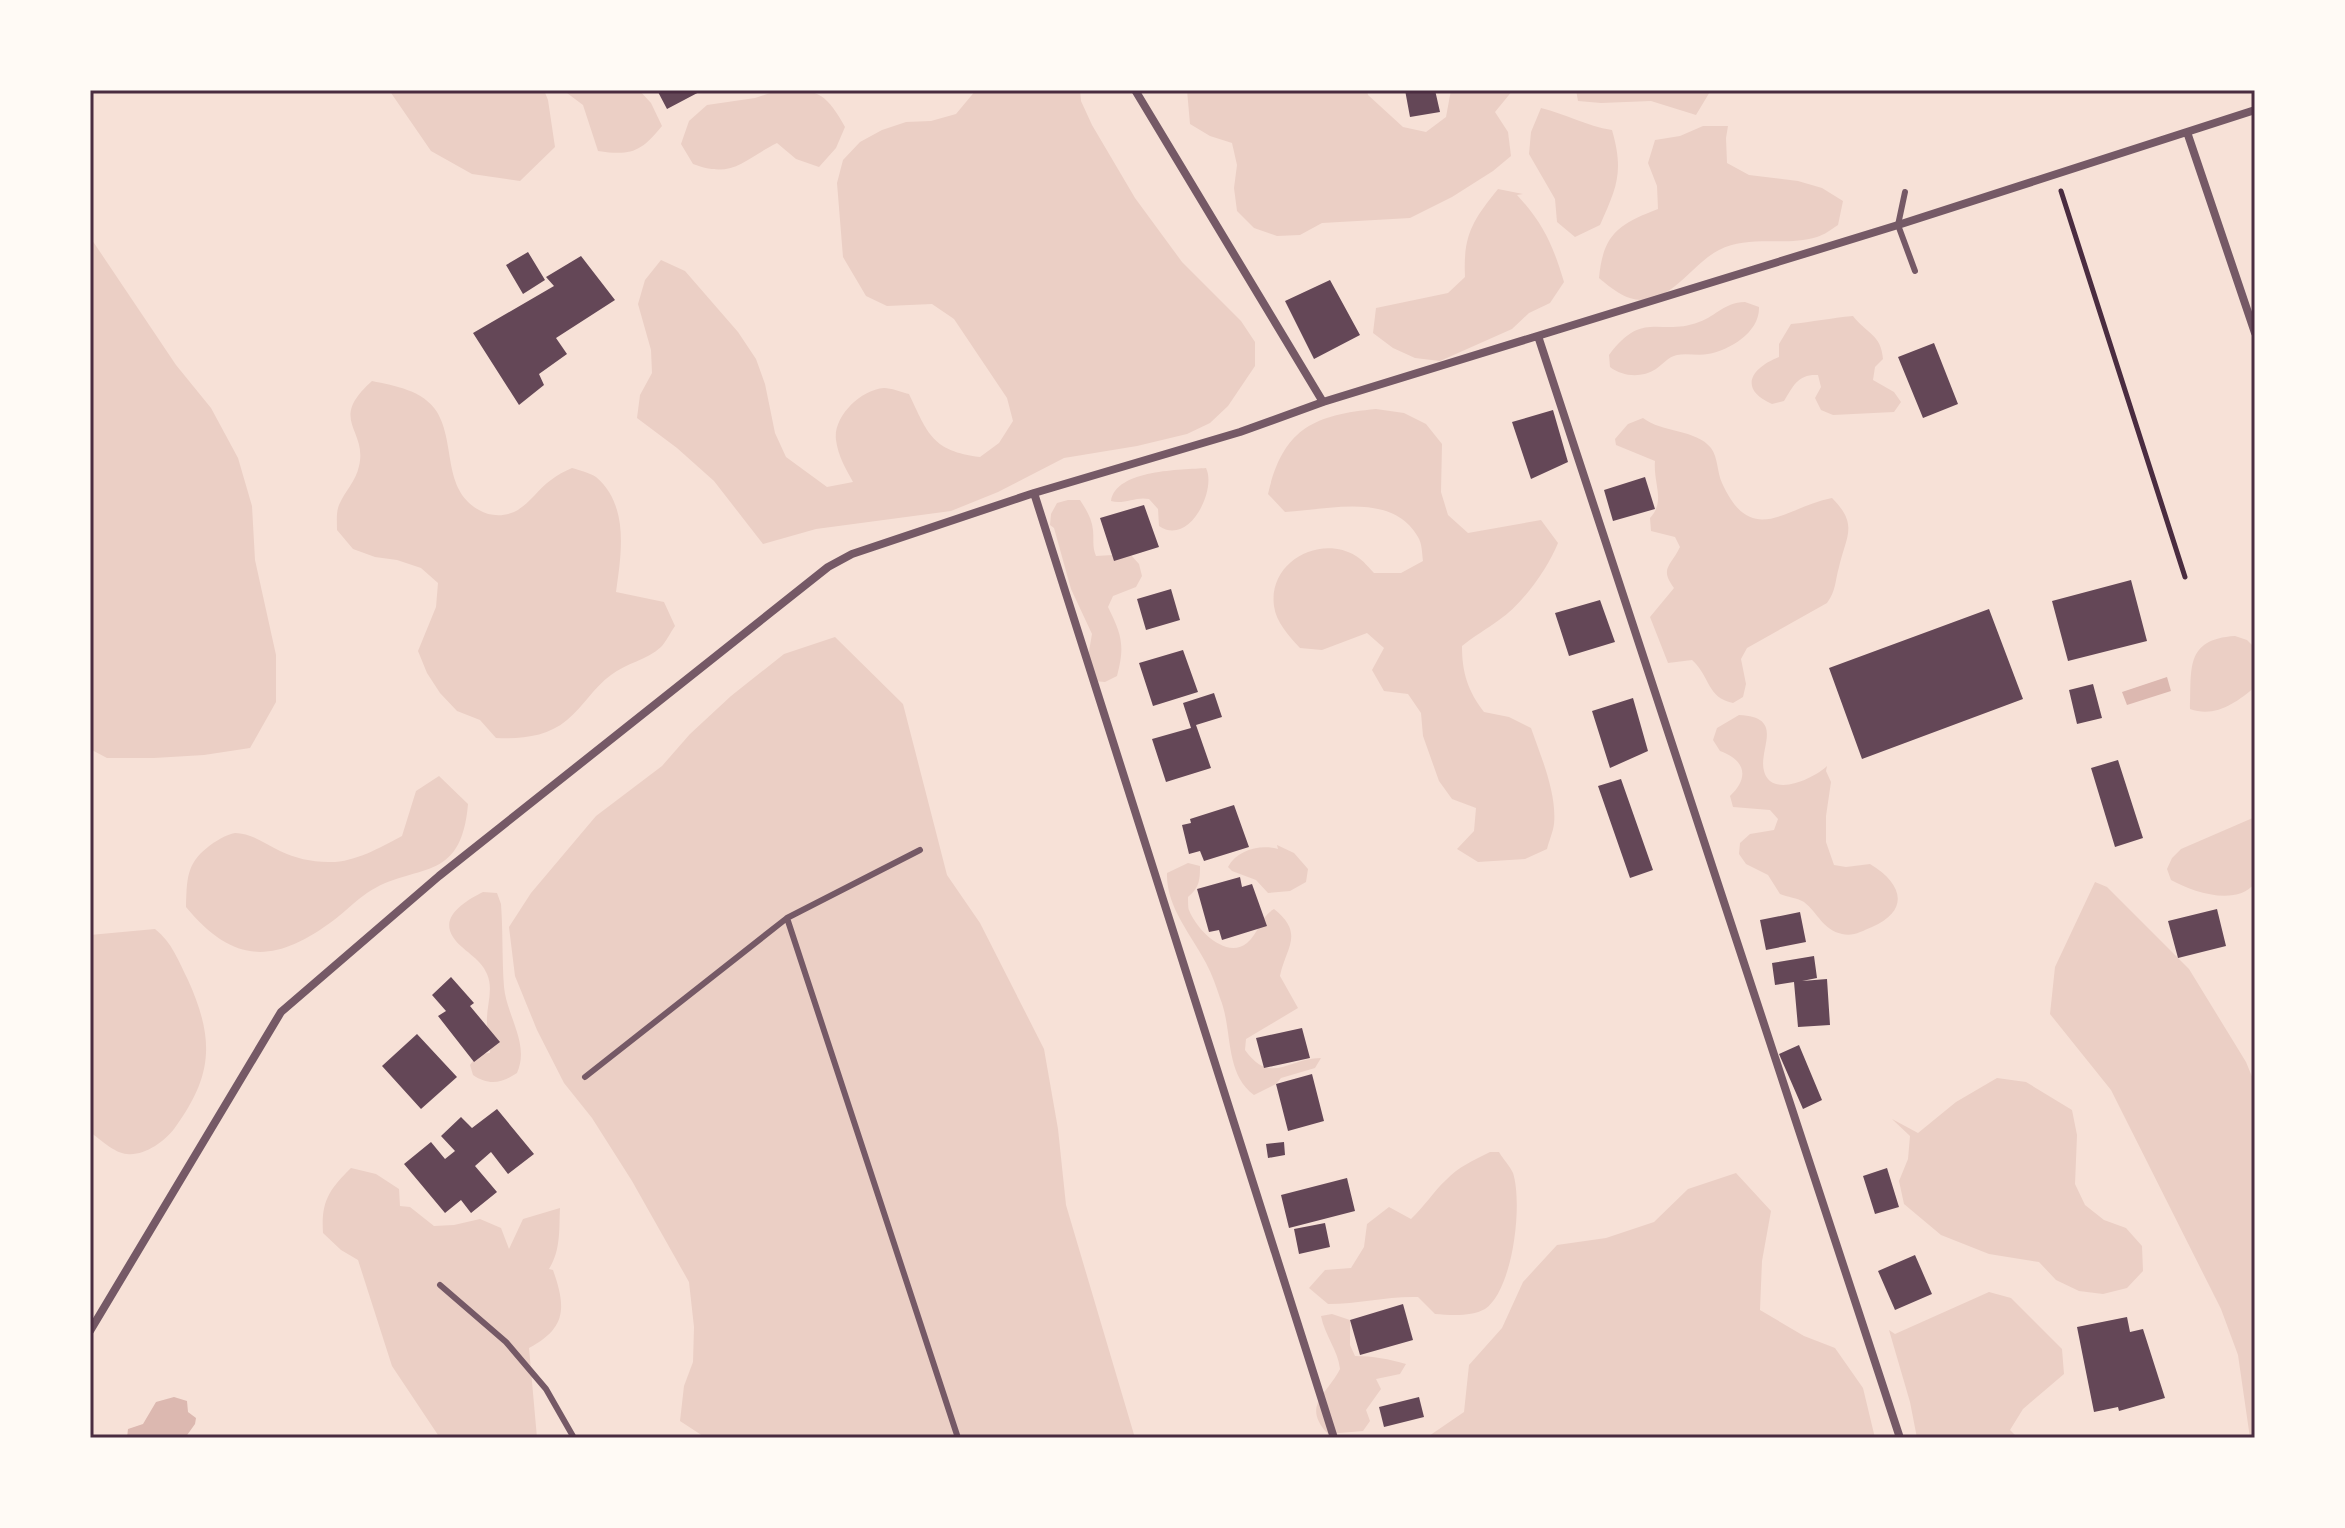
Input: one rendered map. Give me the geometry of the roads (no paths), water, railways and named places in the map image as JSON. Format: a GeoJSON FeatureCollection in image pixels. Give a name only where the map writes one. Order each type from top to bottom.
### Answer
{"type":"FeatureCollection","features":[{"type":"Feature","properties":{"kind":"street"},"geometry":{"type":"LineString","coordinates":[[1135,90],[1323,402]]}},
{"type":"Feature","properties":{"kind":"street"},"geometry":{"type":"LineString","coordinates":[[90,1331],[281,1012],[439,876],[828,567],[852,554],[1034,493],[1240,432],[1323,402],[1898,225],[2255,110]]}},
{"type":"Feature","properties":{"kind":"street"},"geometry":{"type":"LineString","coordinates":[[2187,132],[2255,333]]}},
{"type":"Feature","properties":{"kind":"street"},"geometry":{"type":"LineString","coordinates":[[1538,336],[1900,1438]]}},
{"type":"Feature","properties":{"kind":"street"},"geometry":{"type":"LineString","coordinates":[[1034,493],[1334,1438]]}},
{"type":"Feature","properties":{"kind":"lane"},"geometry":{"type":"LineString","coordinates":[[1905,192],[1898,225],[1915,271]]}},
{"type":"Feature","properties":{"kind":"lane"},"geometry":{"type":"LineString","coordinates":[[585,1077],[787,918],[920,850]]}},
{"type":"Feature","properties":{"kind":"lane"},"geometry":{"type":"LineString","coordinates":[[787,918],[958,1438]]}},
{"type":"Feature","properties":{"kind":"lane"},"geometry":{"type":"LineString","coordinates":[[440,1285],[506,1342],[546,1389],[574,1438]]}}]}
